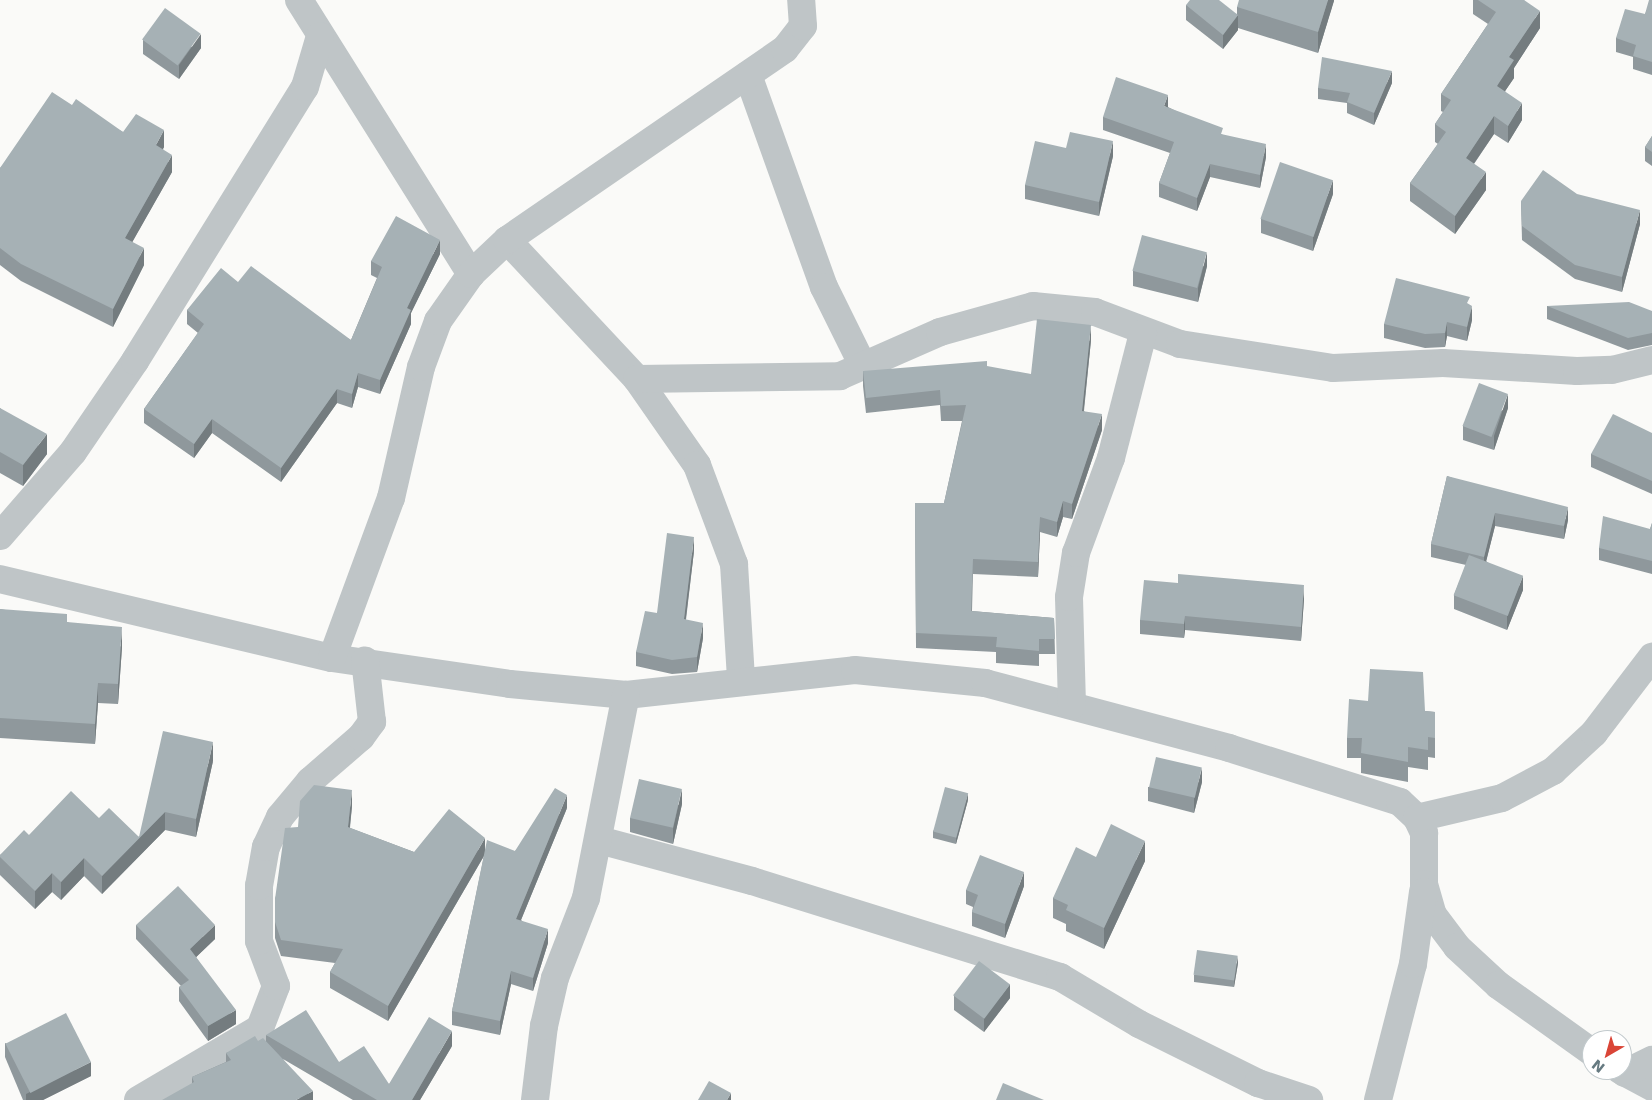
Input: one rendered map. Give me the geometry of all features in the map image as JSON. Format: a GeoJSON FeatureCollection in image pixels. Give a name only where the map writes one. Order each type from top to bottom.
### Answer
{"type":"FeatureCollection","features":[{"type":"Feature","properties":{"kind":"street"},"geometry":{"type":"LineString","coordinates":[[299,0],[471,274]]}},
{"type":"Feature","properties":{"kind":"street"},"geometry":{"type":"LineString","coordinates":[[332,658],[391,498],[421,367],[438,321],[471,274],[507,240],[784,49],[803,26],[801,0]]}},
{"type":"Feature","properties":{"kind":"street"},"geometry":{"type":"LineString","coordinates":[[0,536],[73,452],[135,361],[305,87],[320,36]]}},
{"type":"Feature","properties":{"kind":"street"},"geometry":{"type":"LineString","coordinates":[[748,75],[824,287],[863,366]]}},
{"type":"Feature","properties":{"kind":"street"},"geometry":{"type":"LineString","coordinates":[[507,240],[637,379],[697,465],[734,564],[741,680]]}},
{"type":"Feature","properties":{"kind":"street"},"geometry":{"type":"LineString","coordinates":[[637,379],[799,380],[840,376],[940,332],[1033,306],[1095,312],[1144,333],[1180,344],[1333,368],[1443,363],[1577,371],[1612,370],[1652,360]]}},
{"type":"Feature","properties":{"kind":"street"},"geometry":{"type":"LineString","coordinates":[[1072,705],[1069,597],[1076,554],[1111,458],[1144,333]]}},
{"type":"Feature","properties":{"kind":"street"},"geometry":{"type":"LineString","coordinates":[[0,579],[332,658],[365,660],[510,684],[626,695],[741,680],[854,670],[984,683],[1072,705],[1400,802],[1417,818],[1424,833],[1424,884],[1413,964],[1378,1100]]}},
{"type":"Feature","properties":{"kind":"street"},"geometry":{"type":"LineString","coordinates":[[1417,818],[1502,798],[1553,771],[1594,733],[1652,657]]}},
{"type":"Feature","properties":{"kind":"street"},"geometry":{"type":"LineString","coordinates":[[138,1100],[260,1028],[276,986],[259,941],[259,886],[266,847],[280,817],[310,781],[362,737],[372,722],[365,660]]}},
{"type":"Feature","properties":{"kind":"street"},"geometry":{"type":"LineString","coordinates":[[535,1100],[555,978],[586,898],[599,840],[626,695]]}},
{"type":"Feature","properties":{"kind":"street"},"geometry":{"type":"LineString","coordinates":[[599,840],[752,881],[1051,974],[1258,1083],[1309,1100]]}},
{"type":"Feature","properties":{"kind":"street"},"geometry":{"type":"LineString","coordinates":[[1424,884],[1433,915],[1457,947],[1498,985],[1582,1045]]}},
{"type":"Feature","properties":{"kind":"street"},"geometry":{"type":"LineString","coordinates":[[1632,1068],[1652,1060]]}},
{"type":"Feature","properties":{"kind":"street"},"geometry":{"type":"LineString","coordinates":[[1632,1077],[1652,1087]]}},
{"type":"Feature","properties":{"kind":"building"},"geometry":{"type":"Polygon","coordinates":[[[1190,0],[1219,0],[1238,15],[1223,35],[1186,5],[1190,0]]]}},
{"type":"Feature","properties":{"kind":"building"},"geometry":{"type":"Polygon","coordinates":[[[1239,0],[1328,0],[1318,32],[1237,7],[1239,0]]]}},
{"type":"Feature","properties":{"kind":"building"},"geometry":{"type":"Polygon","coordinates":[[[1478,0],[1524,0],[1540,11],[1509,57],[1514,60],[1497,86],[1522,103],[1508,126],[1494,116],[1466,158],[1486,172],[1455,216],[1410,183],[1446,132],[1435,124],[1451,100],[1441,94],[1496,12],[1478,0]]]}},
{"type":"Feature","properties":{"kind":"building"},"geometry":{"type":"Polygon","coordinates":[[[1649,0],[1652,0],[1652,62],[1633,56],[1636,45],[1616,38],[1625,9],[1645,14],[1649,0]]]}},
{"type":"Feature","properties":{"kind":"building"},"geometry":{"type":"Polygon","coordinates":[[[165,8],[201,34],[178,65],[142,40],[165,8]]]}},
{"type":"Feature","properties":{"kind":"building"},"geometry":{"type":"Polygon","coordinates":[[[1322,57],[1392,71],[1374,113],[1347,102],[1350,93],[1318,88],[1322,57]]]}},
{"type":"Feature","properties":{"kind":"building"},"geometry":{"type":"Polygon","coordinates":[[[1116,77],[1168,95],[1164,106],[1223,128],[1221,134],[1266,144],[1260,175],[1210,164],[1197,198],[1159,183],[1174,142],[1103,117],[1116,77]]]}},
{"type":"Feature","properties":{"kind":"building"},"geometry":{"type":"Polygon","coordinates":[[[52,92],[72,105],[76,99],[123,132],[136,114],[164,130],[156,145],[172,155],[125,238],[144,248],[113,309],[21,264],[0,248],[0,168],[52,92]]]}},
{"type":"Feature","properties":{"kind":"building"},"geometry":{"type":"Polygon","coordinates":[[[1070,132],[1113,141],[1099,202],[1025,185],[1035,141],[1066,148],[1070,132]]]}},
{"type":"Feature","properties":{"kind":"building"},"geometry":{"type":"Polygon","coordinates":[[[1652,136],[1652,152],[1645,147],[1652,136]]]}},
{"type":"Feature","properties":{"kind":"building"},"geometry":{"type":"Polygon","coordinates":[[[1280,162],[1333,180],[1313,237],[1260,219],[1280,162]]]}},
{"type":"Feature","properties":{"kind":"building"},"geometry":{"type":"Polygon","coordinates":[[[1543,170],[1577,194],[1640,210],[1622,277],[1575,265],[1522,226],[1521,201],[1543,170]]]}},
{"type":"Feature","properties":{"kind":"building"},"geometry":{"type":"Polygon","coordinates":[[[396,216],[440,240],[407,308],[411,310],[380,380],[358,373],[352,394],[337,389],[281,468],[212,419],[194,444],[144,409],[204,324],[187,310],[221,268],[238,282],[251,266],[351,340],[382,267],[371,261],[396,216]]]}},
{"type":"Feature","properties":{"kind":"building"},"geometry":{"type":"Polygon","coordinates":[[[1142,235],[1207,252],[1197,288],[1132,271],[1142,235]]]}},
{"type":"Feature","properties":{"kind":"building"},"geometry":{"type":"Polygon","coordinates":[[[1396,278],[1470,297],[1467,303],[1472,306],[1467,327],[1447,322],[1445,333],[1425,334],[1384,324],[1396,278]]]}},
{"type":"Feature","properties":{"kind":"building"},"geometry":{"type":"Polygon","coordinates":[[[1629,302],[1652,311],[1652,333],[1628,338],[1547,306],[1629,302]]]}},
{"type":"Feature","properties":{"kind":"building"},"geometry":{"type":"Polygon","coordinates":[[[1037,319],[1091,325],[1082,411],[1102,414],[1072,504],[1063,501],[1057,522],[1040,517],[1038,562],[973,559],[971,611],[1054,618],[1055,639],[1039,639],[1039,651],[996,647],[997,637],[916,633],[915,503],[944,503],[966,405],[941,406],[940,390],[866,398],[863,371],[987,361],[987,366],[1031,374],[1037,319]]]}},
{"type":"Feature","properties":{"kind":"building"},"geometry":{"type":"Polygon","coordinates":[[[1479,383],[1508,394],[1491,437],[1463,426],[1479,383]]]}},
{"type":"Feature","properties":{"kind":"building"},"geometry":{"type":"Polygon","coordinates":[[[0,408],[47,434],[23,465],[0,452],[0,408]]]}},
{"type":"Feature","properties":{"kind":"building"},"geometry":{"type":"Polygon","coordinates":[[[1613,414],[1652,433],[1652,481],[1591,454],[1613,414]]]}},
{"type":"Feature","properties":{"kind":"building"},"geometry":{"type":"Polygon","coordinates":[[[1447,476],[1568,507],[1564,526],[1495,513],[1484,557],[1431,544],[1447,476]]]}},
{"type":"Feature","properties":{"kind":"building"},"geometry":{"type":"Polygon","coordinates":[[[1603,516],[1650,529],[1652,523],[1652,561],[1599,548],[1603,516]]]}},
{"type":"Feature","properties":{"kind":"building"},"geometry":{"type":"Polygon","coordinates":[[[667,533],[694,537],[684,619],[703,623],[697,657],[672,660],[636,652],[645,611],[657,613],[667,533]]]}},
{"type":"Feature","properties":{"kind":"building"},"geometry":{"type":"Polygon","coordinates":[[[1469,555],[1523,576],[1508,616],[1454,595],[1469,555]]]}},
{"type":"Feature","properties":{"kind":"building"},"geometry":{"type":"Polygon","coordinates":[[[1178,574],[1304,585],[1301,627],[1185,616],[1184,624],[1140,620],[1144,580],[1178,583],[1178,574]]]}},
{"type":"Feature","properties":{"kind":"building"},"geometry":{"type":"Polygon","coordinates":[[[0,609],[67,614],[67,622],[122,627],[118,684],[98,683],[95,724],[0,718],[0,609]]]}},
{"type":"Feature","properties":{"kind":"building"},"geometry":{"type":"Polygon","coordinates":[[[1370,669],[1423,672],[1425,711],[1435,712],[1435,738],[1428,737],[1428,750],[1408,747],[1408,762],[1361,753],[1362,738],[1347,738],[1349,699],[1368,701],[1370,669]]]}},
{"type":"Feature","properties":{"kind":"building"},"geometry":{"type":"Polygon","coordinates":[[[163,731],[213,742],[196,819],[165,812],[102,876],[84,858],[61,882],[52,873],[35,891],[0,857],[24,830],[29,835],[71,791],[99,818],[109,808],[139,837],[163,731]]]}},
{"type":"Feature","properties":{"kind":"building"},"geometry":{"type":"Polygon","coordinates":[[[1156,757],[1202,768],[1195,798],[1149,787],[1156,757]]]}},
{"type":"Feature","properties":{"kind":"building"},"geometry":{"type":"Polygon","coordinates":[[[639,779],[682,789],[673,828],[630,818],[639,779]]]}},
{"type":"Feature","properties":{"kind":"building"},"geometry":{"type":"Polygon","coordinates":[[[314,785],[352,790],[348,827],[414,852],[449,809],[485,838],[388,1006],[330,972],[343,949],[281,940],[275,922],[275,899],[285,828],[298,827],[300,801],[314,785]]]}},
{"type":"Feature","properties":{"kind":"building"},"geometry":{"type":"Polygon","coordinates":[[[945,787],[968,793],[956,838],[933,831],[945,787]]]}},
{"type":"Feature","properties":{"kind":"building"},"geometry":{"type":"Polygon","coordinates":[[[555,788],[567,795],[516,919],[548,929],[533,978],[511,971],[500,1021],[452,1011],[487,840],[515,851],[555,788]]]}},
{"type":"Feature","properties":{"kind":"building"},"geometry":{"type":"Polygon","coordinates":[[[1111,824],[1145,841],[1104,928],[1066,910],[1068,905],[1053,898],[1076,847],[1096,857],[1111,824]]]}},
{"type":"Feature","properties":{"kind":"building"},"geometry":{"type":"Polygon","coordinates":[[[980,855],[1024,872],[1005,924],[972,912],[978,895],[966,890],[980,855]]]}},
{"type":"Feature","properties":{"kind":"building"},"geometry":{"type":"Polygon","coordinates":[[[178,886],[215,925],[190,949],[236,1010],[208,1026],[179,987],[189,980],[136,925],[178,886]]]}},
{"type":"Feature","properties":{"kind":"building"},"geometry":{"type":"Polygon","coordinates":[[[1197,950],[1238,956],[1234,980],[1194,975],[1197,950]]]}},
{"type":"Feature","properties":{"kind":"building"},"geometry":{"type":"Polygon","coordinates":[[[979,961],[1010,984],[984,1019],[953,995],[979,961]]]}},
{"type":"Feature","properties":{"kind":"building"},"geometry":{"type":"Polygon","coordinates":[[[306,1010],[339,1062],[364,1046],[389,1084],[429,1017],[452,1031],[412,1100],[377,1100],[266,1035],[306,1010]]]}},
{"type":"Feature","properties":{"kind":"building"},"geometry":{"type":"Polygon","coordinates":[[[66,1013],[91,1062],[30,1093],[5,1044],[66,1013]]]}},
{"type":"Feature","properties":{"kind":"building"},"geometry":{"type":"Polygon","coordinates":[[[255,1036],[258,1041],[263,1038],[313,1091],[296,1100],[162,1100],[194,1082],[192,1077],[231,1060],[226,1053],[255,1036]]]}},
{"type":"Feature","properties":{"kind":"building"},"geometry":{"type":"Polygon","coordinates":[[[709,1081],[731,1093],[727,1100],[698,1100],[709,1081]]]}},
{"type":"Feature","properties":{"kind":"building"},"geometry":{"type":"Polygon","coordinates":[[[1003,1083],[1044,1100],[996,1100],[1003,1083]]]}}]}
